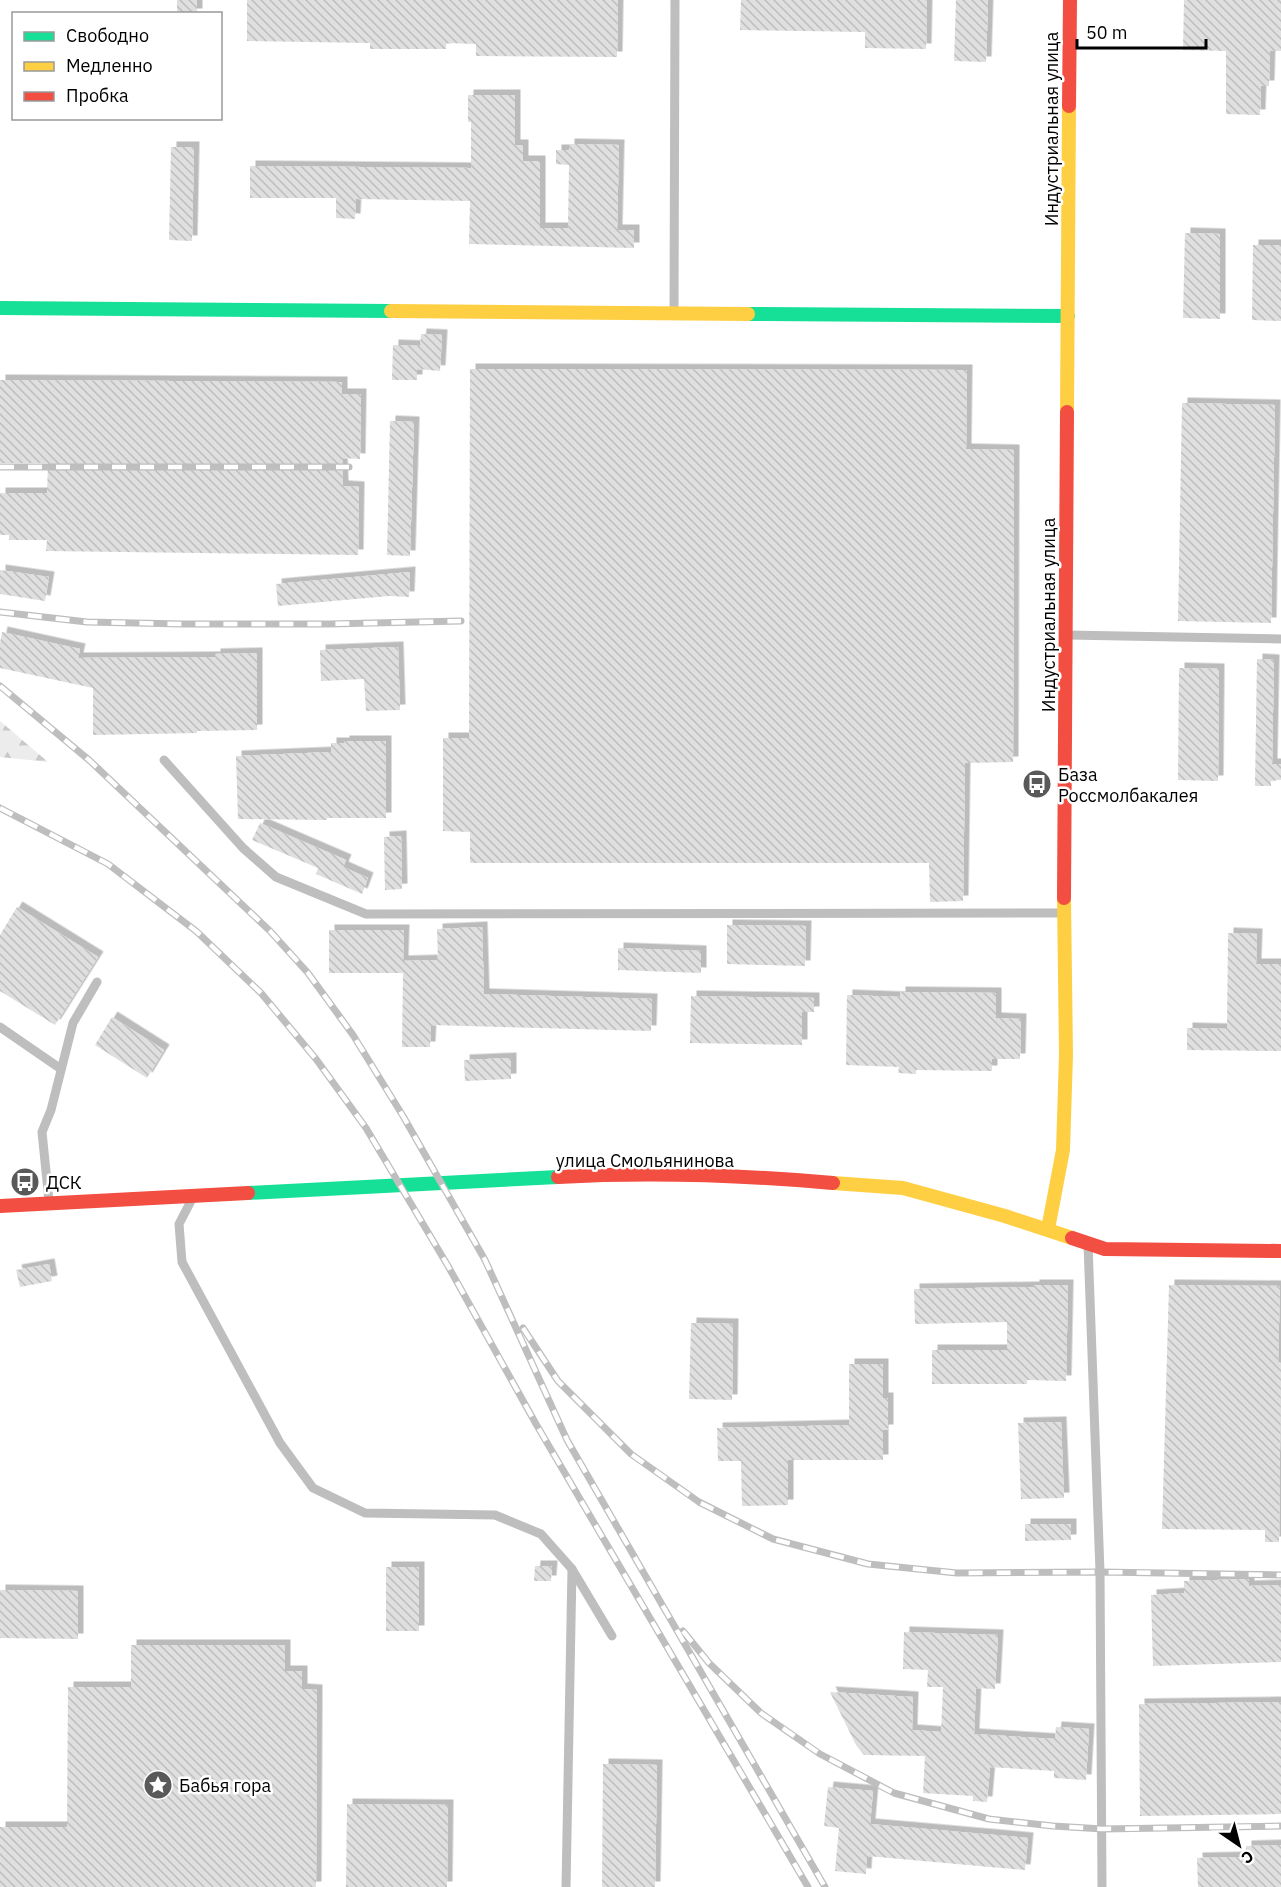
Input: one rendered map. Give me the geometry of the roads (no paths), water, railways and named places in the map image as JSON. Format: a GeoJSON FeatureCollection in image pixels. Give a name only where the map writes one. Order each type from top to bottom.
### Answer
{"type":"FeatureCollection","features":[{"type":"Feature","properties":{"kind":"street","name":"Индустриальная улица"},"geometry":{"type":"LineString","coordinates":[[1048,1229],[1063,1150],[1066,1055],[1064,913],[1070,0]]}},
{"type":"Feature","properties":{"kind":"street"},"geometry":{"type":"LineString","coordinates":[[0,308],[1068,316]]}},
{"type":"Feature","properties":{"kind":"street","name":"улица Смольянинова"},"geometry":{"type":"LineString","coordinates":[[0,1206],[599,1175],[775,1178],[903,1188],[1048,1229],[1105,1249],[1281,1251]]}},
{"type":"Feature","properties":{"kind":"lane"},"geometry":{"type":"LineString","coordinates":[[674,313],[675,0]]}},
{"type":"Feature","properties":{"kind":"lane"},"geometry":{"type":"LineString","coordinates":[[1066,635],[1281,639]]}},
{"type":"Feature","properties":{"kind":"lane"},"geometry":{"type":"LineString","coordinates":[[164,760],[243,848],[276,878],[366,914],[1064,913]]}},
{"type":"Feature","properties":{"kind":"lane"},"geometry":{"type":"LineString","coordinates":[[50,1204],[42,1132],[51,1110],[73,1023],[97,982]]}},
{"type":"Feature","properties":{"kind":"lane"},"geometry":{"type":"LineString","coordinates":[[0,1027],[61,1068]]}},
{"type":"Feature","properties":{"kind":"lane"},"geometry":{"type":"LineString","coordinates":[[193,1197],[179,1224],[182,1262],[280,1443],[313,1488],[365,1513],[495,1515],[542,1534],[572,1569],[612,1636]]}},
{"type":"Feature","properties":{"kind":"lane"},"geometry":{"type":"LineString","coordinates":[[1088,1244],[1100,1572],[1102,1887]]}},
{"type":"Feature","properties":{"kind":"lane"},"geometry":{"type":"LineString","coordinates":[[566,1887],[572,1569]]}},
{"type":"Feature","properties":{"kind":"railway"},"geometry":{"type":"LineString","coordinates":[[0,467],[349,467]]}},
{"type":"Feature","properties":{"kind":"railway"},"geometry":{"type":"LineString","coordinates":[[0,612],[87,622],[183,624],[461,621]]}},
{"type":"Feature","properties":{"kind":"railway"},"geometry":{"type":"LineString","coordinates":[[0,686],[89,760],[270,931],[308,973],[353,1035],[403,1116],[485,1260],[567,1440],[825,1887]]}},
{"type":"Feature","properties":{"kind":"railway"},"geometry":{"type":"LineString","coordinates":[[0,808],[108,864],[196,931],[261,993],[316,1059],[366,1128],[448,1266],[536,1424],[808,1887]]}},
{"type":"Feature","properties":{"kind":"railway"},"geometry":{"type":"LineString","coordinates":[[523,1328],[558,1381],[631,1454],[699,1502],[773,1539],[868,1564],[957,1573],[1100,1572],[1281,1575]]}},
{"type":"Feature","properties":{"kind":"railway"},"geometry":{"type":"LineString","coordinates":[[683,1631],[709,1663],[761,1713],[820,1754],[894,1793],[989,1819],[1053,1826],[1103,1829],[1281,1826]]}},
{"type":"Feature","properties":{"kind":"place","name":"База Россмолбакалея"},"geometry":{"type":"Point","coordinates":[1037,784]}},
{"type":"Feature","properties":{"kind":"place","name":"ДСК"},"geometry":{"type":"Point","coordinates":[25,1182]}},
{"type":"Feature","properties":{"kind":"place","name":"Бабья гора"},"geometry":{"type":"Point","coordinates":[158,1785]}}]}
